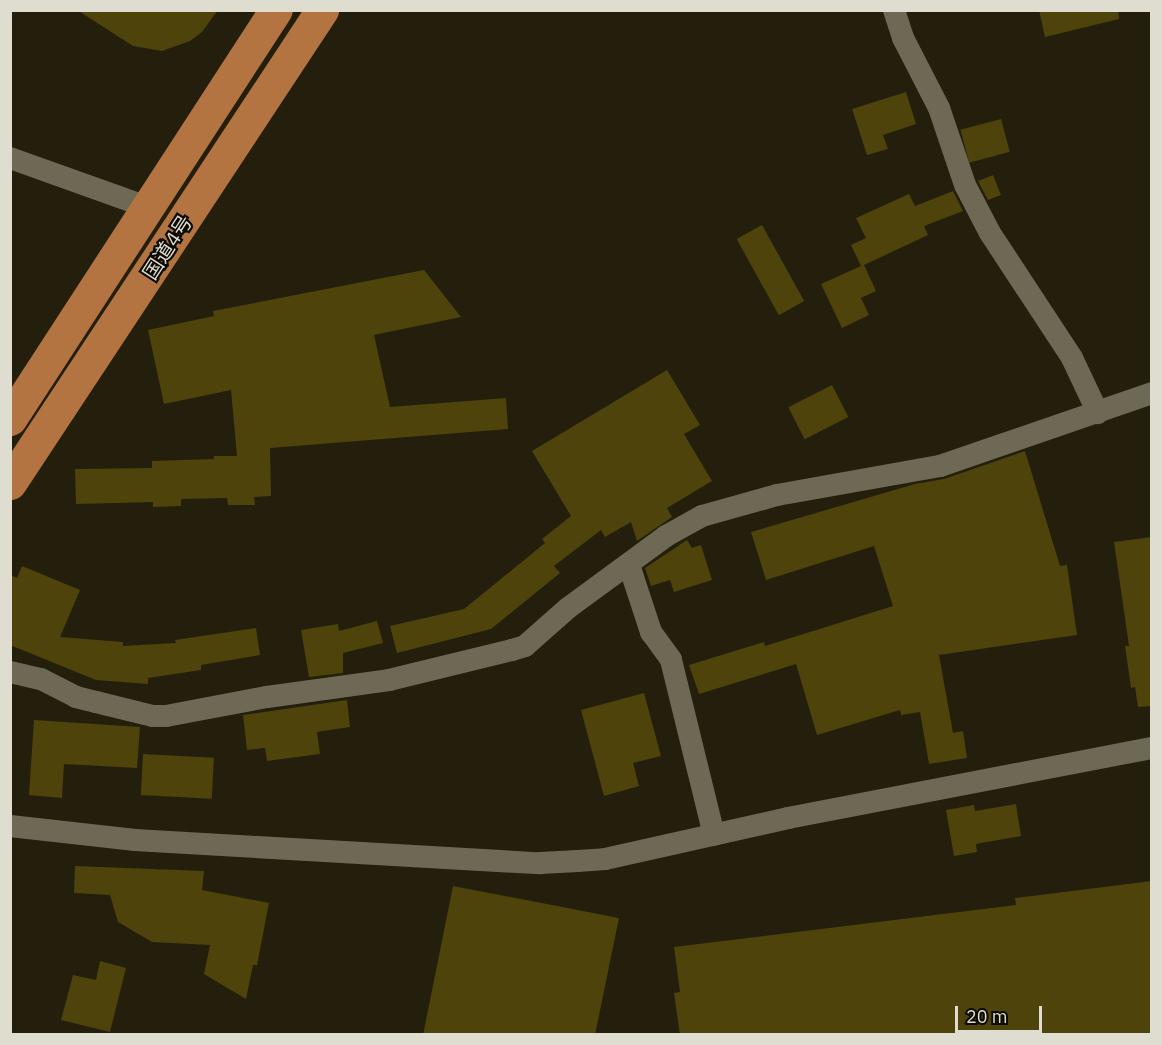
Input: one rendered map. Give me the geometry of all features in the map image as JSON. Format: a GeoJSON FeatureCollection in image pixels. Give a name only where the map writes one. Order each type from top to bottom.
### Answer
{"type":"FeatureCollection","features":[{"type":"Feature","properties":{"kind":"highway","name":"国道4号"},"geometry":{"type":"LineString","coordinates":[[10,419],[150,208],[276,10]]}},
{"type":"Feature","properties":{"kind":"highway","name":"国道4号"},"geometry":{"type":"LineString","coordinates":[[10,483],[321,10]]}},
{"type":"Feature","properties":{"kind":"street"},"geometry":{"type":"LineString","coordinates":[[894,10],[903,38],[939,108],[965,185],[990,232],[1072,358],[1098,413]]}},
{"type":"Feature","properties":{"kind":"street"},"geometry":{"type":"LineString","coordinates":[[10,158],[150,208]]}},
{"type":"Feature","properties":{"kind":"street"},"geometry":{"type":"LineString","coordinates":[[10,672],[41,679],[76,697],[153,716],[166,716],[267,697],[389,680],[525,646],[568,608],[666,536],[702,516],[777,495],[939,466],[1152,393]]}},
{"type":"Feature","properties":{"kind":"street"},"geometry":{"type":"LineString","coordinates":[[629,564],[651,632],[671,660],[714,835]]}},
{"type":"Feature","properties":{"kind":"street"},"geometry":{"type":"LineString","coordinates":[[10,826],[135,840],[540,863],[605,859],[926,790],[1152,748]]}},
{"type":"Feature","properties":{"kind":"building"},"geometry":{"type":"Polygon","coordinates":[[[77,10],[218,10],[202,32],[190,41],[162,51],[133,46],[77,10]]]}},
{"type":"Feature","properties":{"kind":"building"},"geometry":{"type":"Polygon","coordinates":[[[1039,10],[1118,10],[1119,19],[1045,37],[1039,10]]]}},
{"type":"Feature","properties":{"kind":"building"},"geometry":{"type":"Polygon","coordinates":[[[906,92],[916,124],[883,135],[888,149],[867,155],[852,109],[906,92]]]}},
{"type":"Feature","properties":{"kind":"building"},"geometry":{"type":"Polygon","coordinates":[[[1001,119],[1010,152],[969,163],[960,130],[1001,119]]]}},
{"type":"Feature","properties":{"kind":"building"},"geometry":{"type":"Polygon","coordinates":[[[993,175],[1001,195],[988,200],[978,181],[993,175]]]}},
{"type":"Feature","properties":{"kind":"building"},"geometry":{"type":"Polygon","coordinates":[[[953,191],[963,211],[924,226],[928,235],[864,265],[876,291],[861,298],[869,315],[842,328],[821,284],[861,266],[851,245],[866,238],[856,218],[909,194],[915,206],[953,191]]]}},
{"type":"Feature","properties":{"kind":"building"},"geometry":{"type":"Polygon","coordinates":[[[762,225],[804,301],[779,315],[737,239],[762,225]]]}},
{"type":"Feature","properties":{"kind":"building"},"geometry":{"type":"Polygon","coordinates":[[[424,270],[461,317],[374,335],[390,407],[506,398],[508,429],[270,448],[271,496],[254,497],[255,505],[228,505],[227,498],[181,499],[181,506],[153,507],[153,502],[76,504],[75,469],[152,468],[152,461],[237,456],[231,390],[164,404],[148,330],[214,316],[213,311],[424,270]]]}},
{"type":"Feature","properties":{"kind":"building"},"geometry":{"type":"Polygon","coordinates":[[[667,370],[700,425],[684,434],[712,481],[667,508],[672,517],[637,541],[631,522],[605,537],[601,530],[554,566],[560,573],[491,629],[397,653],[390,626],[464,609],[545,543],[542,539],[571,516],[532,451],[667,370]]]}},
{"type":"Feature","properties":{"kind":"building"},"geometry":{"type":"Polygon","coordinates":[[[832,385],[848,417],[805,439],[788,407],[832,385]]]}},
{"type":"Feature","properties":{"kind":"building"},"geometry":{"type":"Polygon","coordinates":[[[1025,451],[1060,566],[1067,565],[1077,635],[939,655],[953,733],[963,731],[967,758],[929,764],[920,712],[901,715],[900,710],[817,735],[796,664],[699,694],[689,665],[764,642],[765,646],[893,606],[874,546],[766,580],[751,532],[915,484],[944,479],[1025,451]]]}},
{"type":"Feature","properties":{"kind":"building"},"geometry":{"type":"Polygon","coordinates":[[[1152,537],[1152,706],[1138,707],[1135,687],[1131,688],[1125,646],[1129,646],[1114,542],[1152,537]]]}},
{"type":"Feature","properties":{"kind":"building"},"geometry":{"type":"Polygon","coordinates":[[[687,540],[692,548],[701,545],[712,580],[674,592],[670,580],[651,586],[645,568],[687,540]]]}},
{"type":"Feature","properties":{"kind":"building"},"geometry":{"type":"Polygon","coordinates":[[[22,566],[80,590],[60,637],[123,642],[123,646],[176,643],[175,640],[256,628],[260,655],[201,665],[201,670],[148,678],[148,684],[96,680],[10,645],[10,575],[17,578],[22,566]]]}},
{"type":"Feature","properties":{"kind":"building"},"geometry":{"type":"Polygon","coordinates":[[[377,621],[383,643],[343,653],[343,673],[309,677],[301,630],[338,624],[339,631],[377,621]]]}},
{"type":"Feature","properties":{"kind":"building"},"geometry":{"type":"Polygon","coordinates":[[[644,693],[661,756],[633,763],[639,786],[604,796],[581,710],[644,693]]]}},
{"type":"Feature","properties":{"kind":"building"},"geometry":{"type":"Polygon","coordinates":[[[347,700],[350,727],[317,732],[320,754],[267,761],[265,748],[247,750],[243,715],[347,700]]]}},
{"type":"Feature","properties":{"kind":"building"},"geometry":{"type":"Polygon","coordinates":[[[34,720],[140,727],[137,768],[64,764],[62,798],[29,795],[34,720]]]}},
{"type":"Feature","properties":{"kind":"building"},"geometry":{"type":"Polygon","coordinates":[[[143,754],[214,758],[212,799],[141,795],[143,754]]]}},
{"type":"Feature","properties":{"kind":"building"},"geometry":{"type":"Polygon","coordinates":[[[1016,804],[1021,836],[976,844],[977,852],[954,856],[946,810],[974,805],[975,811],[1016,804]]]}},
{"type":"Feature","properties":{"kind":"building"},"geometry":{"type":"Polygon","coordinates":[[[75,866],[204,871],[202,890],[269,903],[257,965],[253,965],[246,999],[204,974],[210,945],[152,942],[118,922],[110,895],[74,893],[75,866]]]}},
{"type":"Feature","properties":{"kind":"building"},"geometry":{"type":"Polygon","coordinates":[[[1152,881],[1152,1035],[680,1035],[674,993],[680,992],[674,947],[1016,905],[1015,898],[1152,881]]]}},
{"type":"Feature","properties":{"kind":"building"},"geometry":{"type":"Polygon","coordinates":[[[453,886],[619,918],[595,1035],[423,1035],[453,886]]]}},
{"type":"Feature","properties":{"kind":"building"},"geometry":{"type":"Polygon","coordinates":[[[100,961],[126,968],[110,1032],[61,1020],[73,975],[96,980],[100,961]]]}}]}
